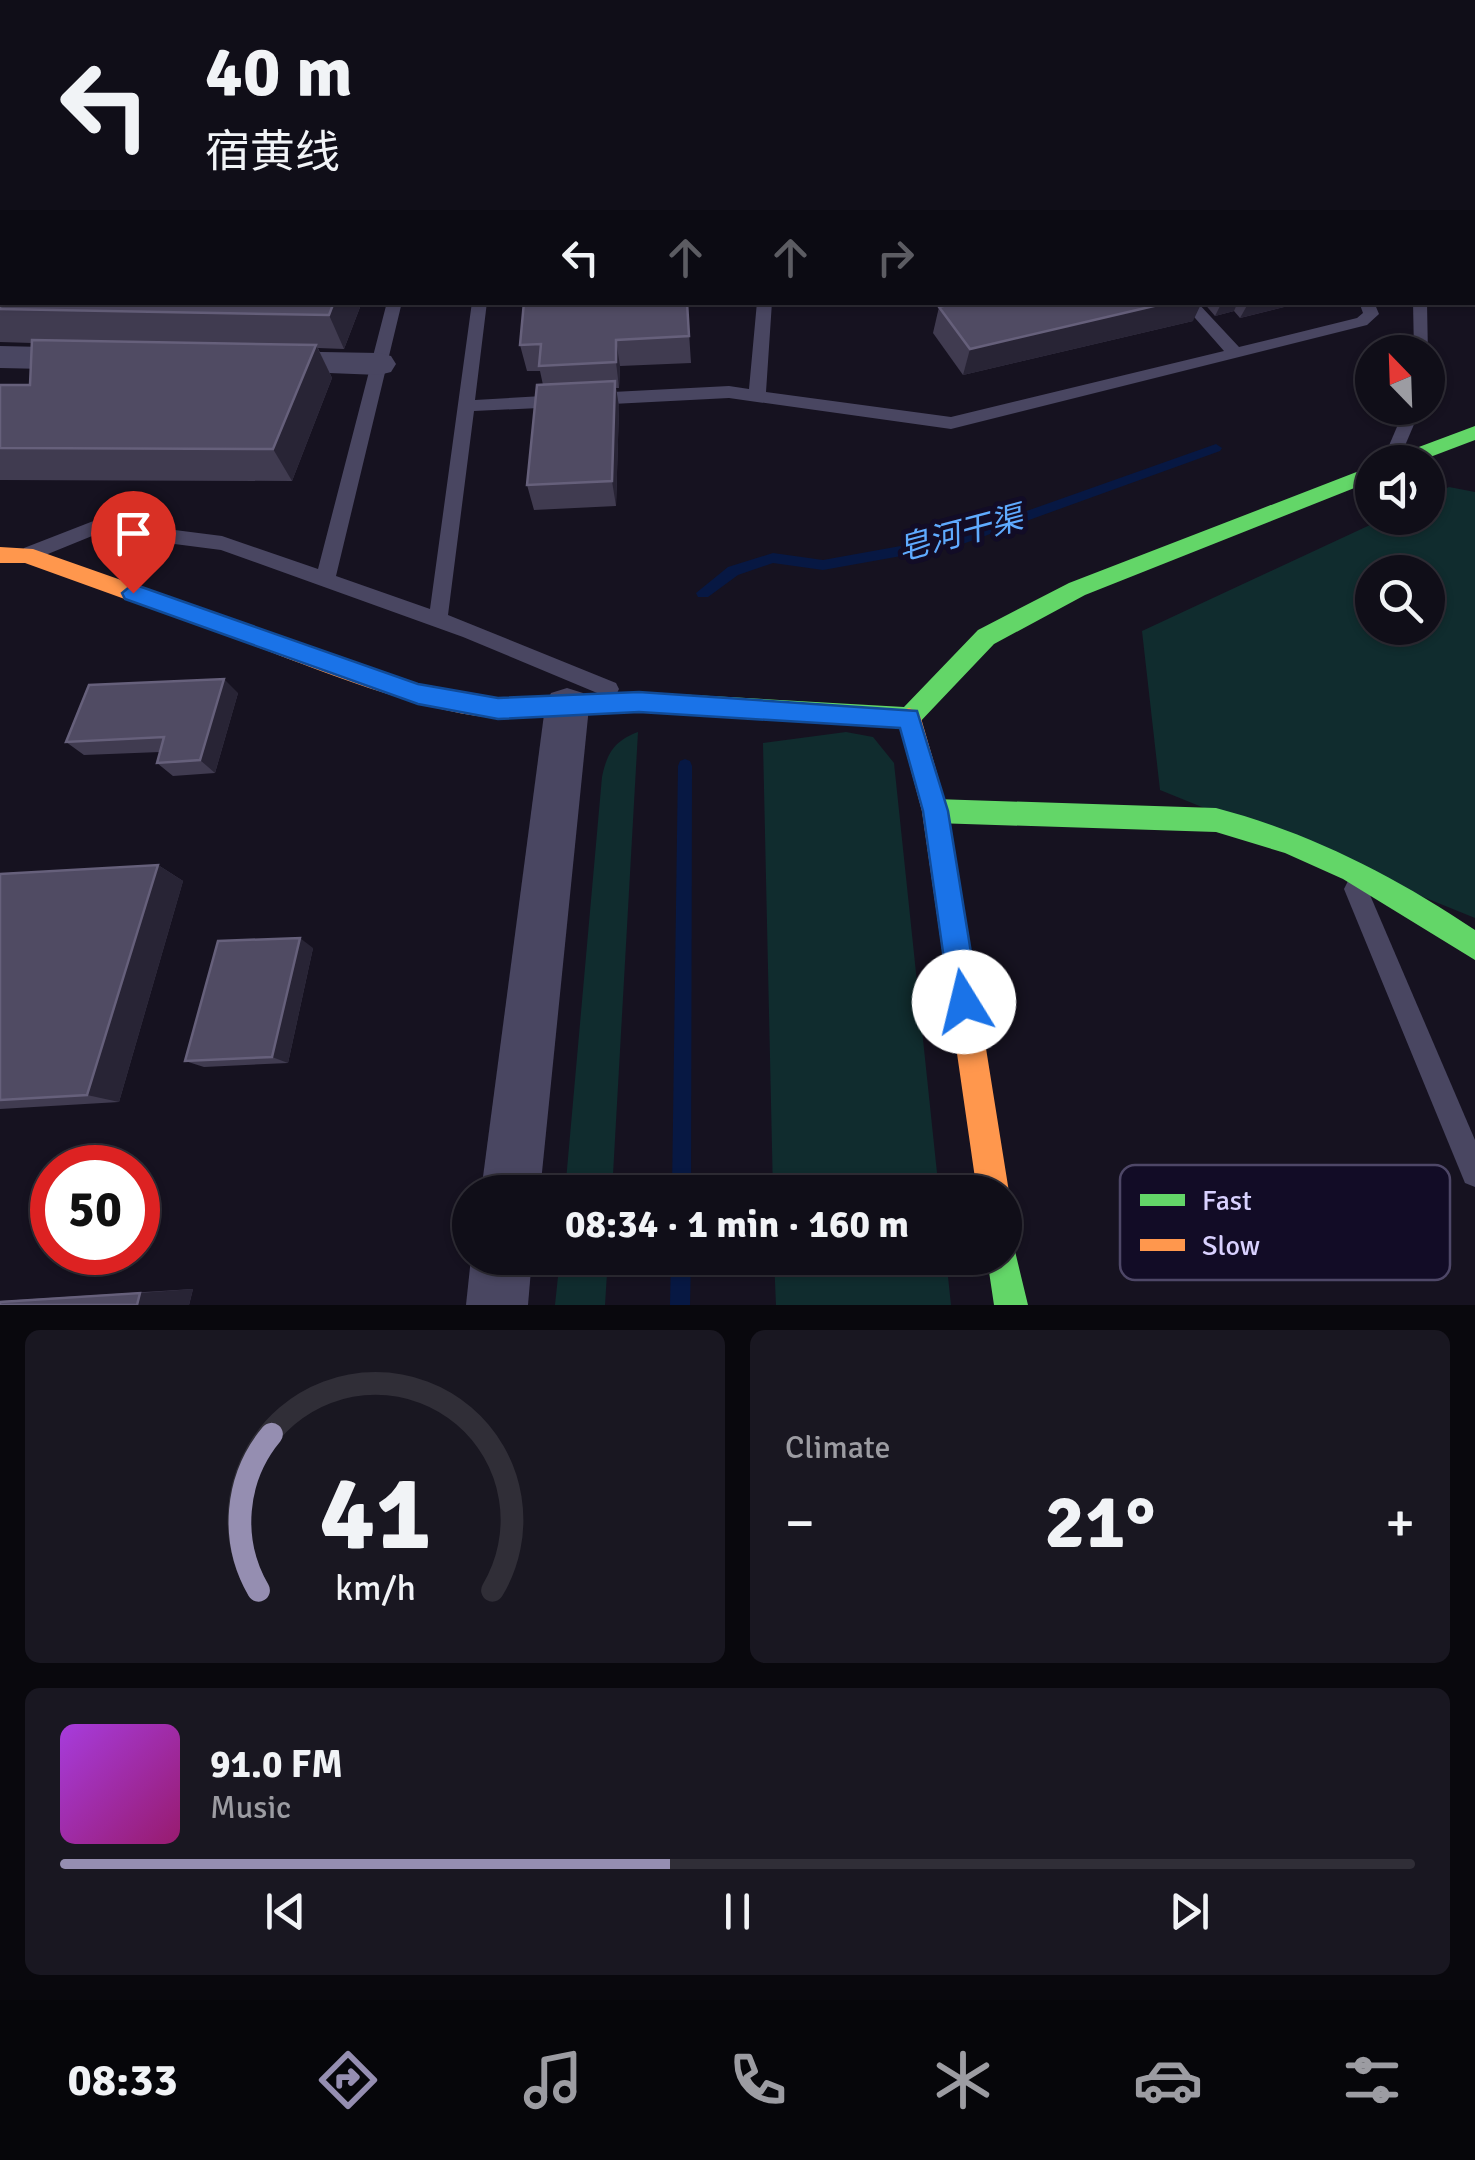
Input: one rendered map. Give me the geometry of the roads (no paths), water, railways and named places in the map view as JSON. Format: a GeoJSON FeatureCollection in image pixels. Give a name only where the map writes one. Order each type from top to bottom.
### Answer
{"type":"FeatureCollection","features":[{"type":"Feature","properties":{"kind":"main road"},"geometry":{"type":"LineString","coordinates":[[1444,445],[1475,433]]}},
{"type":"Feature","properties":{"kind":"main road"},"geometry":{"type":"LineString","coordinates":[[0,554],[26,555],[418,694],[498,708],[639,702],[909,718],[986,637],[1062,597],[1355,480]]}},
{"type":"Feature","properties":{"kind":"main road"},"geometry":{"type":"LineString","coordinates":[[909,718],[936,811],[991,1175]]}},
{"type":"Feature","properties":{"kind":"main road"},"geometry":{"type":"LineString","coordinates":[[936,811],[1216,820],[1312,845],[1475,946]]}},
{"type":"Feature","properties":{"kind":"main road"},"geometry":{"type":"LineString","coordinates":[[1006,1275],[1010,1305]]}},
{"type":"Feature","properties":{"kind":"street"},"geometry":{"type":"LineString","coordinates":[[0,357],[120,359]]}},
{"type":"Feature","properties":{"kind":"street"},"geometry":{"type":"LineString","coordinates":[[240,362],[379,364]]}},
{"type":"Feature","properties":{"kind":"street"},"geometry":{"type":"LineString","coordinates":[[512,1175],[567,707]]}},
{"type":"Feature","properties":{"kind":"street"},"geometry":{"type":"LineString","coordinates":[[497,1305],[500,1275]]}},
{"type":"Feature","properties":{"kind":"lane"},"geometry":{"type":"LineString","coordinates":[[324,580],[394,305]]}},
{"type":"Feature","properties":{"kind":"lane"},"geometry":{"type":"LineString","coordinates":[[438,620],[480,305]]}},
{"type":"Feature","properties":{"kind":"lane"},"geometry":{"type":"LineString","coordinates":[[757,396],[764,305]]}},
{"type":"Feature","properties":{"kind":"lane"},"geometry":{"type":"LineString","coordinates":[[1191,305],[1236,353]]}},
{"type":"Feature","properties":{"kind":"lane"},"geometry":{"type":"LineString","coordinates":[[467,406],[729,392],[951,423],[1362,322],[1371,314],[1367,305]]}},
{"type":"Feature","properties":{"kind":"lane"},"geometry":{"type":"LineString","coordinates":[[1420,305],[1421,335]]}},
{"type":"Feature","properties":{"kind":"lane"},"geometry":{"type":"LineString","coordinates":[[26,555],[96,527],[222,543],[438,620],[639,702]]}},
{"type":"Feature","properties":{"kind":"lane"},"geometry":{"type":"LineString","coordinates":[[1345,862],[1475,1173]]}},
{"type":"Feature","properties":{"kind":"waterway","name":"皂河干渠"},"geometry":{"type":"LineString","coordinates":[[703,593],[733,571],[773,558],[823,565],[957,541],[1216,448]]}},
{"type":"Feature","properties":{"kind":"waterway","name":"皂河干渠"},"geometry":{"type":"LineString","coordinates":[[681,1175],[685,766]]}},
{"type":"Feature","properties":{"kind":"waterway","name":"皂河干渠"},"geometry":{"type":"LineString","coordinates":[[680,1305],[681,1275]]}}]}
